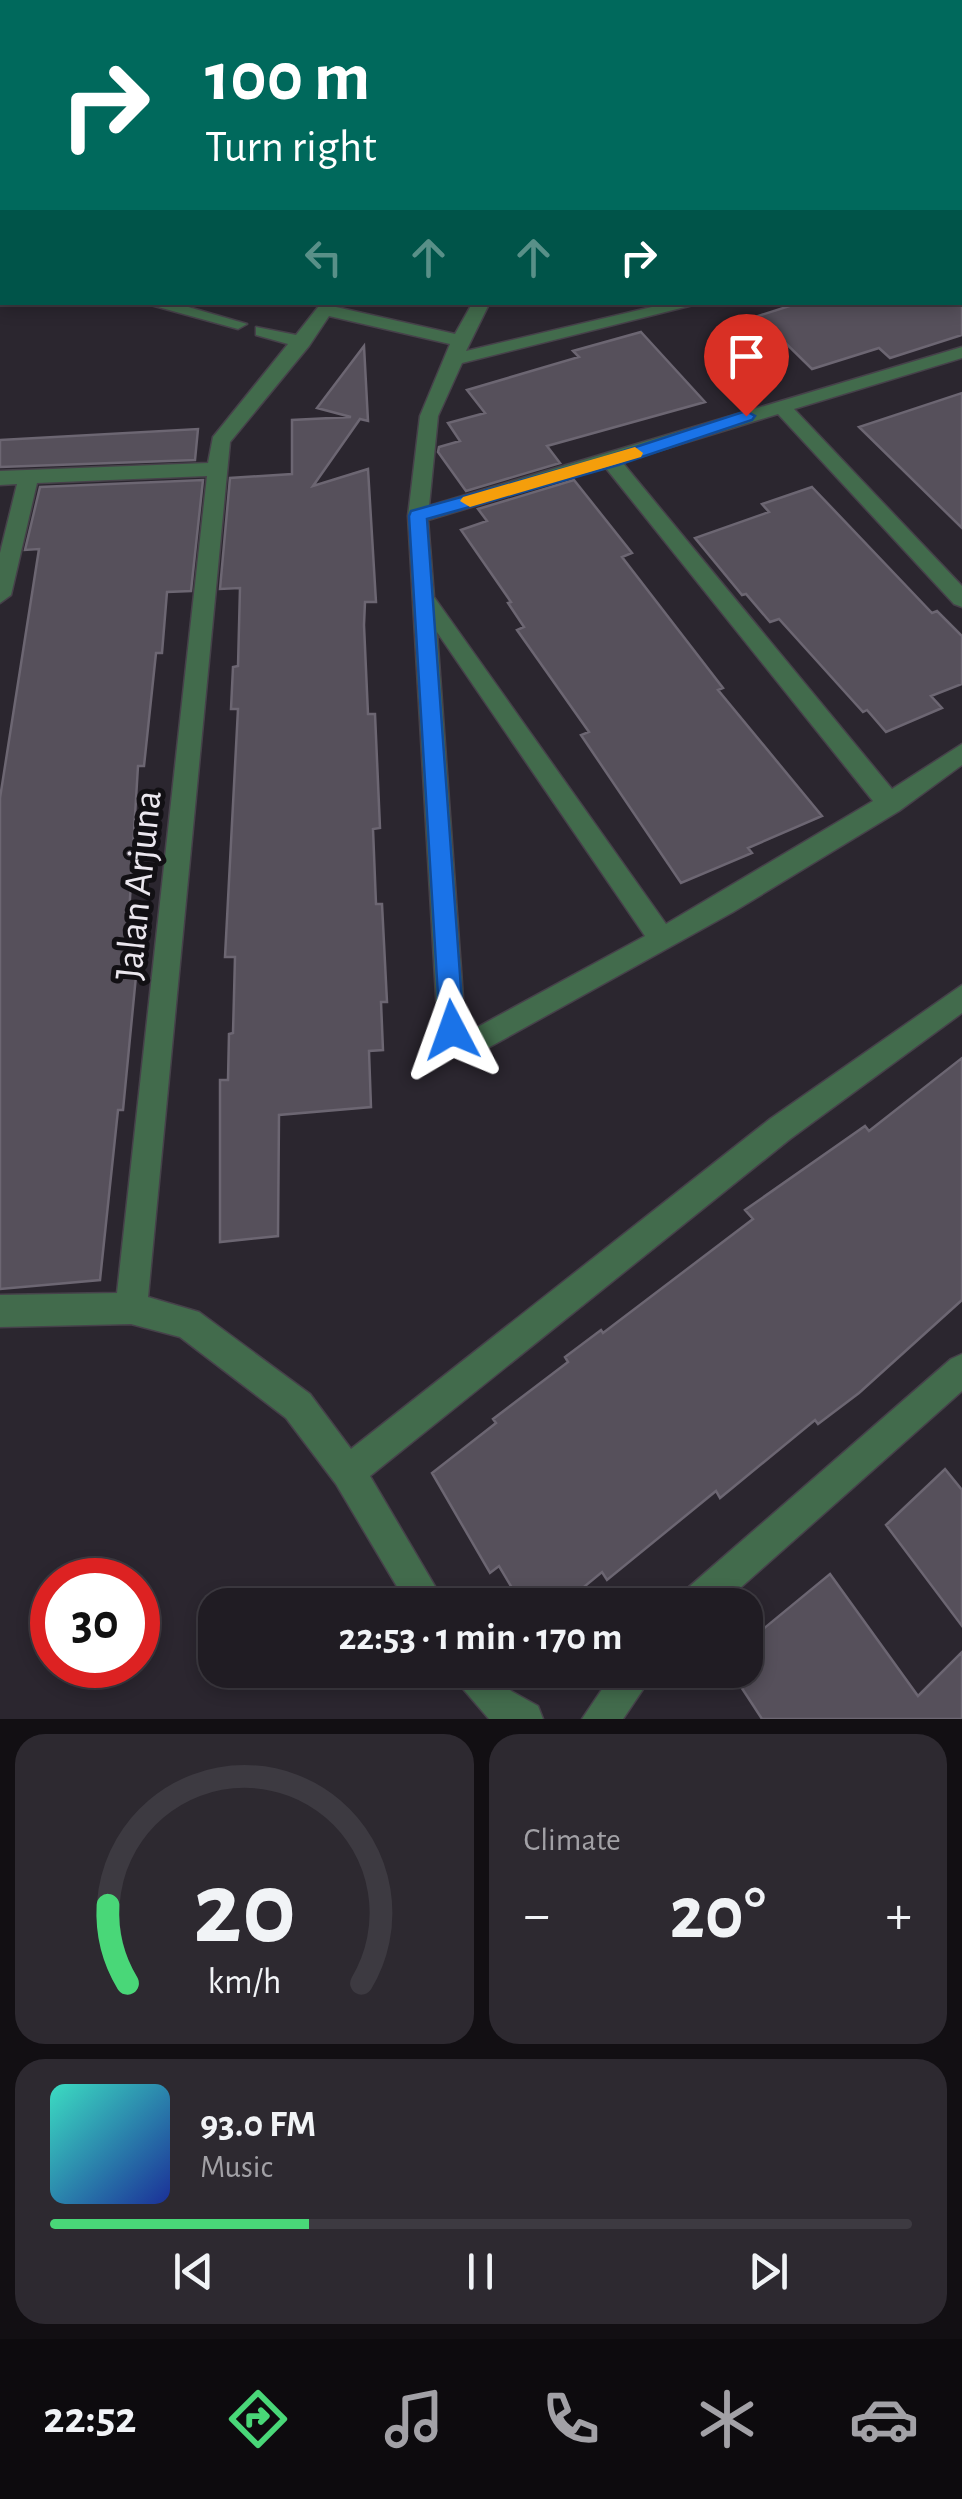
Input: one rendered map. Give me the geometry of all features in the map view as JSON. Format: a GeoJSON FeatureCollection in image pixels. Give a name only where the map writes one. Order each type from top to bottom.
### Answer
{"type":"FeatureCollection","features":[{"type":"Feature","properties":{"kind":"street"},"geometry":{"type":"LineString","coordinates":[[174,305],[200,308],[238,324]]}},
{"type":"Feature","properties":{"kind":"street"},"geometry":{"type":"LineString","coordinates":[[480,305],[430,416],[418,516],[452,1030],[461,1042],[477,1041],[662,939],[890,804],[962,753]]}},
{"type":"Feature","properties":{"kind":"street"},"geometry":{"type":"LineString","coordinates":[[329,306],[458,350],[681,305]]}},
{"type":"Feature","properties":{"kind":"street","name":"Jalan Arjuna"},"geometry":{"type":"LineString","coordinates":[[131,1308],[220,441],[329,306]]}},
{"type":"Feature","properties":{"kind":"street"},"geometry":{"type":"LineString","coordinates":[[262,332],[303,342]]}},
{"type":"Feature","properties":{"kind":"street"},"geometry":{"type":"LineString","coordinates":[[418,516],[611,461],[780,405],[962,352]]}},
{"type":"Feature","properties":{"kind":"street"},"geometry":{"type":"LineString","coordinates":[[780,405],[962,599]]}},
{"type":"Feature","properties":{"kind":"street"},"geometry":{"type":"LineString","coordinates":[[611,461],[890,804]]}},
{"type":"Feature","properties":{"kind":"street"},"geometry":{"type":"LineString","coordinates":[[0,478],[218,469]]}},
{"type":"Feature","properties":{"kind":"street"},"geometry":{"type":"LineString","coordinates":[[0,595],[29,476]]}},
{"type":"Feature","properties":{"kind":"street"},"geometry":{"type":"LineString","coordinates":[[426,600],[662,939]]}},
{"type":"Feature","properties":{"kind":"street"},"geometry":{"type":"LineString","coordinates":[[348,1472],[780,1129],[962,997]]}},
{"type":"Feature","properties":{"kind":"street"},"geometry":{"type":"LineString","coordinates":[[0,1311],[131,1308],[188,1323],[298,1406],[348,1472],[418,1588]]}},
{"type":"Feature","properties":{"kind":"street"},"geometry":{"type":"LineString","coordinates":[[713,1588],[962,1370]]}},
{"type":"Feature","properties":{"kind":"street"},"geometry":{"type":"LineString","coordinates":[[484,1688],[504,1714]]}},
{"type":"Feature","properties":{"kind":"street"},"geometry":{"type":"LineString","coordinates":[[600,1719],[624,1688]]}},
{"type":"Feature","properties":{"kind":"building"},"geometry":{"type":"Polygon","coordinates":[[[793,305],[962,305],[962,335],[890,358],[879,348],[812,369],[758,316],[793,305]]]}},
{"type":"Feature","properties":{"kind":"building"},"geometry":{"type":"Polygon","coordinates":[[[641,332],[705,402],[547,446],[560,463],[466,491],[438,452],[439,447],[460,441],[448,423],[485,413],[467,390],[579,357],[573,351],[641,332]]]}},
{"type":"Feature","properties":{"kind":"building"},"geometry":{"type":"Polygon","coordinates":[[[364,346],[368,421],[360,419],[313,486],[368,469],[376,602],[365,602],[364,625],[368,714],[375,714],[380,828],[373,829],[376,904],[382,904],[387,1002],[381,1002],[383,1050],[369,1051],[371,1107],[279,1115],[278,1236],[220,1242],[220,1080],[228,1080],[229,1034],[233,1033],[235,957],[225,957],[238,709],[231,709],[233,667],[238,666],[240,588],[220,589],[230,478],[292,474],[292,420],[351,417],[317,408],[364,346]]]}},
{"type":"Feature","properties":{"kind":"building"},"geometry":{"type":"Polygon","coordinates":[[[962,393],[962,528],[859,427],[962,393]]]}},
{"type":"Feature","properties":{"kind":"building"},"geometry":{"type":"Polygon","coordinates":[[[198,429],[195,460],[0,467],[0,440],[198,429]]]}},
{"type":"Feature","properties":{"kind":"building"},"geometry":{"type":"Polygon","coordinates":[[[203,480],[191,591],[167,592],[162,653],[156,653],[144,766],[138,766],[129,915],[142,914],[123,1110],[118,1110],[100,1280],[0,1289],[0,798],[39,549],[25,550],[40,487],[203,480]]]}},
{"type":"Feature","properties":{"kind":"building"},"geometry":{"type":"Polygon","coordinates":[[[574,480],[632,553],[622,557],[723,688],[718,690],[822,816],[748,848],[752,853],[681,883],[581,735],[589,732],[517,630],[524,627],[508,603],[511,602],[461,530],[487,521],[478,509],[574,480]]]}},
{"type":"Feature","properties":{"kind":"building"},"geometry":{"type":"Polygon","coordinates":[[[812,487],[932,613],[937,611],[962,636],[962,684],[931,696],[942,708],[886,732],[779,619],[770,622],[746,594],[742,595],[695,538],[769,512],[762,504],[812,487]]]}},
{"type":"Feature","properties":{"kind":"building"},"geometry":{"type":"Polygon","coordinates":[[[962,1058],[962,1300],[859,1393],[818,1424],[815,1420],[720,1498],[716,1491],[607,1580],[602,1572],[583,1588],[512,1588],[499,1566],[490,1573],[432,1473],[496,1423],[493,1419],[568,1362],[565,1357],[601,1330],[603,1333],[753,1219],[745,1210],[865,1126],[869,1131],[962,1058]]]}},
{"type":"Feature","properties":{"kind":"building"},"geometry":{"type":"Polygon","coordinates":[[[945,1469],[962,1490],[962,1626],[886,1525],[945,1469]]]}},
{"type":"Feature","properties":{"kind":"building"},"geometry":{"type":"Polygon","coordinates":[[[830,1574],[918,1696],[962,1652],[962,1719],[762,1719],[742,1688],[763,1688],[763,1629],[830,1574]]]}},
{"type":"Feature","properties":{"kind":"slow traffic"},"geometry":{"type":"LineString","coordinates":[[470,501],[635,453]]}},
{"type":"Feature","properties":{"kind":"route"},"geometry":{"type":"LineString","coordinates":[[452,1030],[418,516],[611,461],[746,416]]}}]}
